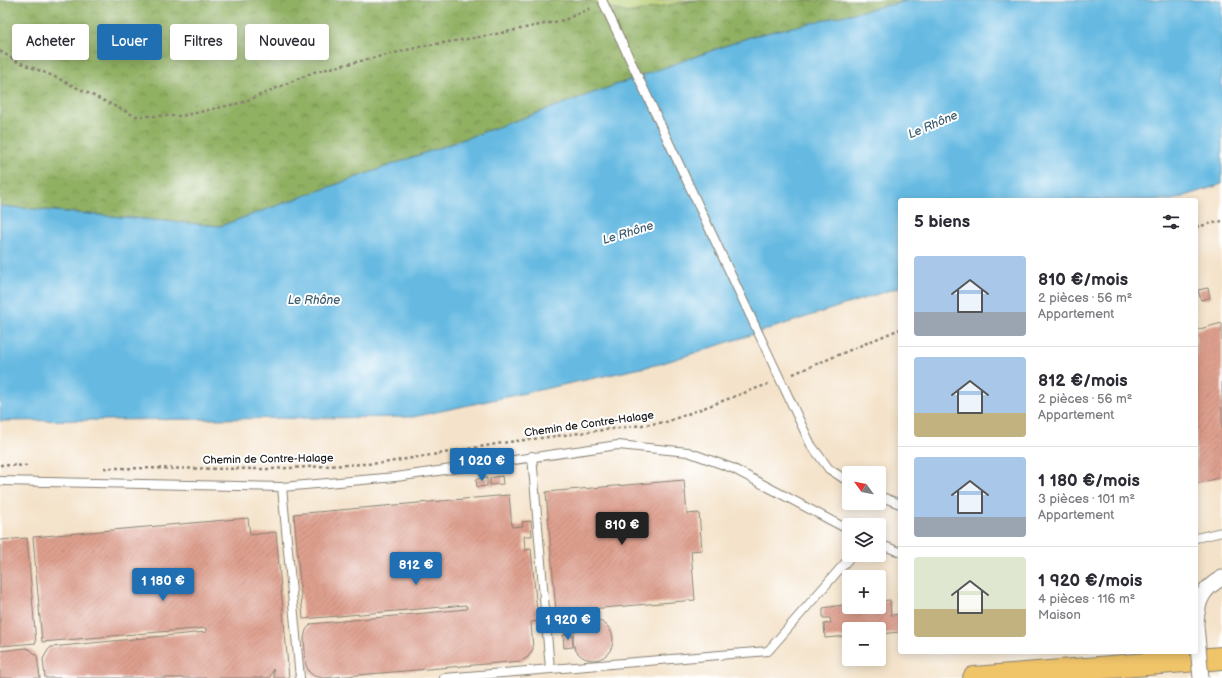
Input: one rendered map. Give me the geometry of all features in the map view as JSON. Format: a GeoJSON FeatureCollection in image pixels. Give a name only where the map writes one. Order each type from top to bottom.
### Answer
{"type":"FeatureCollection","features":[{"type":"Feature","properties":{"kind":"highway"},"geometry":{"type":"LineString","coordinates":[[974,678],[1222,658]]}},
{"type":"Feature","properties":{"kind":"street"},"geometry":{"type":"LineString","coordinates":[[1199,595],[1208,586],[1222,578]]}},
{"type":"Feature","properties":{"kind":"street"},"geometry":{"type":"LineString","coordinates":[[1198,646],[1201,678]]}},
{"type":"Feature","properties":{"kind":"lane"},"geometry":{"type":"LineString","coordinates":[[599,3],[811,445],[829,469],[842,477]]}},
{"type":"Feature","properties":{"kind":"lane"},"geometry":{"type":"LineString","coordinates":[[0,481],[282,487],[396,477],[532,456],[618,445],[688,452],[732,468],[842,526]]}},
{"type":"Feature","properties":{"kind":"lane"},"geometry":{"type":"LineString","coordinates":[[532,456],[550,669]]}},
{"type":"Feature","properties":{"kind":"lane"},"geometry":{"type":"LineString","coordinates":[[282,487],[300,678]]}},
{"type":"Feature","properties":{"kind":"lane"},"geometry":{"type":"LineString","coordinates":[[886,499],[898,503]]}},
{"type":"Feature","properties":{"kind":"lane"},"geometry":{"type":"LineString","coordinates":[[1198,538],[1222,532]]}},
{"type":"Feature","properties":{"kind":"lane"},"geometry":{"type":"LineString","coordinates":[[886,547],[898,551]]}},
{"type":"Feature","properties":{"kind":"lane"},"geometry":{"type":"LineString","coordinates":[[444,678],[768,651],[846,562]]}},
{"type":"Feature","properties":{"kind":"path"},"geometry":{"type":"LineString","coordinates":[[0,51],[16,61],[53,76],[134,116],[182,116],[244,102],[314,72],[424,46],[491,35],[564,20],[599,3]]}},
{"type":"Feature","properties":{"kind":"path"},"geometry":{"type":"LineString","coordinates":[[1198,226],[1222,220]]}},
{"type":"Feature","properties":{"kind":"path"},"geometry":{"type":"LineString","coordinates":[[787,376],[898,330]]}},
{"type":"Feature","properties":{"kind":"path","name":"Chemin de Contre-Halage"},"geometry":{"type":"LineString","coordinates":[[103,468],[270,469],[383,463],[509,442],[666,422],[772,382]]}},
{"type":"Feature","properties":{"kind":"path"},"geometry":{"type":"LineString","coordinates":[[0,465],[32,466]]}},
{"type":"Feature","properties":{"kind":"green space"},"geometry":{"type":"Polygon","coordinates":[[[0,0],[585,0],[627,13],[696,0],[911,0],[753,36],[220,226],[0,206],[0,0]]]}},
{"type":"Feature","properties":{"kind":"green space"},"geometry":{"type":"Polygon","coordinates":[[[585,0],[696,0],[627,13],[585,0]]]}},
{"type":"Feature","properties":{"kind":"water","name":"Le Rhône"},"geometry":{"type":"Polygon","coordinates":[[[911,0],[1222,0],[1222,184],[1179,198],[898,198],[898,288],[660,364],[413,417],[0,421],[0,206],[220,226],[753,36],[911,0]]]}},
{"type":"Feature","properties":{"kind":"building"},"geometry":{"type":"Polygon","coordinates":[[[1208,288],[1210,298],[1201,300],[1198,290],[1208,288]]]}},
{"type":"Feature","properties":{"kind":"building"},"geometry":{"type":"Polygon","coordinates":[[[1222,323],[1222,477],[1198,483],[1198,329],[1222,323]]]}},
{"type":"Feature","properties":{"kind":"building"},"geometry":{"type":"Polygon","coordinates":[[[502,476],[503,484],[490,485],[490,478],[502,476]]]}},
{"type":"Feature","properties":{"kind":"building"},"geometry":{"type":"Polygon","coordinates":[[[487,478],[487,486],[477,487],[476,479],[487,478]]]}},
{"type":"Feature","properties":{"kind":"building"},"geometry":{"type":"Polygon","coordinates":[[[684,480],[687,514],[699,513],[702,550],[691,551],[695,600],[556,612],[546,492],[684,480]]]}},
{"type":"Feature","properties":{"kind":"building"},"geometry":{"type":"Polygon","coordinates":[[[509,495],[512,527],[523,526],[522,522],[531,521],[532,536],[524,536],[525,550],[531,549],[538,621],[531,622],[533,649],[528,657],[521,661],[323,678],[314,676],[309,672],[306,665],[304,638],[306,630],[311,624],[467,609],[466,605],[303,619],[294,514],[509,495]]]}},
{"type":"Feature","properties":{"kind":"building"},"geometry":{"type":"Polygon","coordinates":[[[248,518],[250,535],[276,532],[289,678],[274,678],[273,669],[270,678],[45,678],[43,659],[51,647],[206,632],[206,628],[42,642],[33,537],[248,518]]]}},
{"type":"Feature","properties":{"kind":"building"},"geometry":{"type":"Polygon","coordinates":[[[27,538],[36,643],[0,646],[0,540],[27,538]]]}},
{"type":"Feature","properties":{"kind":"building"},"geometry":{"type":"Polygon","coordinates":[[[886,600],[890,600],[891,615],[898,614],[898,632],[886,633],[886,622],[842,622],[842,637],[825,638],[824,624],[831,623],[830,618],[823,618],[823,608],[842,605],[842,614],[886,614],[886,600]]]}},
{"type":"Feature","properties":{"kind":"building"},"geometry":{"type":"Polygon","coordinates":[[[597,620],[604,623],[610,629],[613,640],[612,648],[604,657],[597,660],[589,660],[582,657],[574,648],[573,636],[576,629],[585,621],[597,620]]]}},
{"type":"Feature","properties":{"kind":"building"},"geometry":{"type":"Polygon","coordinates":[[[567,626],[570,627],[570,633],[567,634],[564,633],[563,630],[564,627],[567,626]]]}},
{"type":"Feature","properties":{"kind":"building"},"geometry":{"type":"Polygon","coordinates":[[[572,634],[573,647],[564,648],[563,635],[572,634]]]}},
{"type":"Feature","properties":{"kind":"building"},"geometry":{"type":"Polygon","coordinates":[[[26,648],[31,650],[37,656],[40,678],[0,678],[0,651],[26,648]]]}}]}
